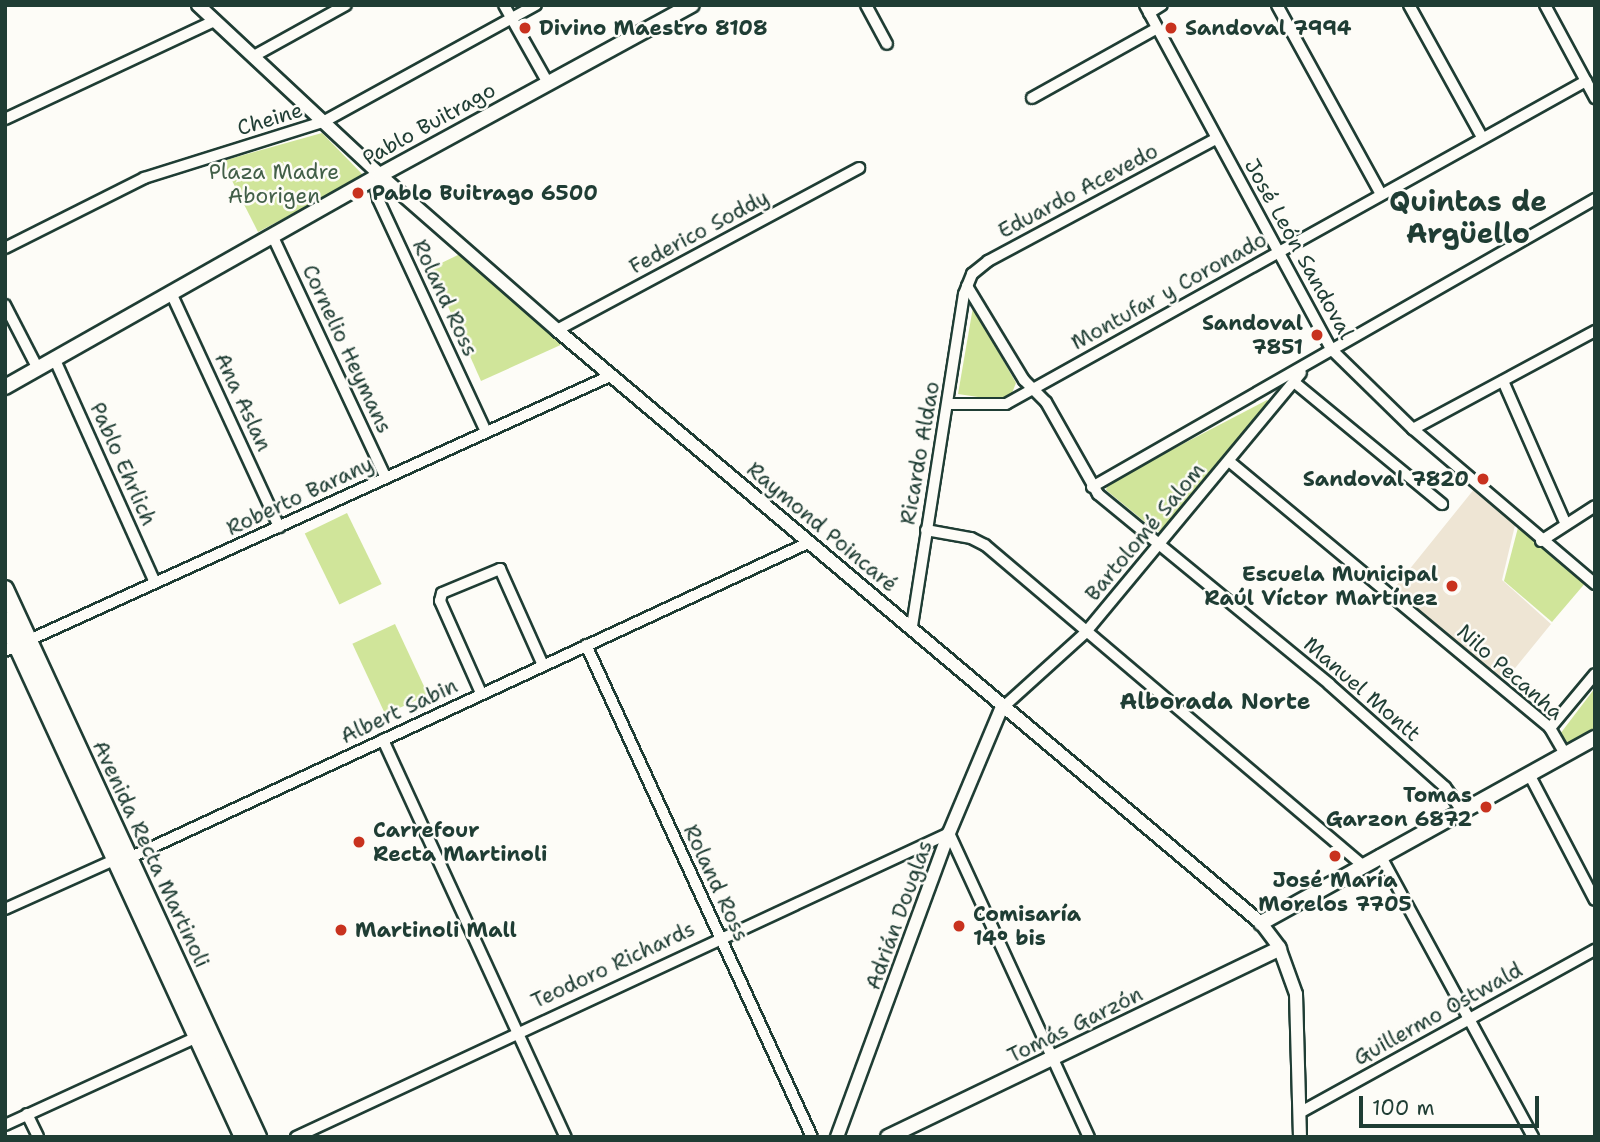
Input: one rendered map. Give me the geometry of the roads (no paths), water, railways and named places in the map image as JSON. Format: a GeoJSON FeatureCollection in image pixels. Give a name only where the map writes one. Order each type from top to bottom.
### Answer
{"type":"FeatureCollection","features":[{"type":"Feature","properties":{"kind":"main road","name":"Pablo Buitrago"},"geometry":{"type":"LineString","coordinates":[[5,387],[377,176],[692,5]]}},
{"type":"Feature","properties":{"kind":"main road","name":"Avenida Recta Martinoli"},"geometry":{"type":"LineString","coordinates":[[5,589],[17,645]]}},
{"type":"Feature","properties":{"kind":"main road","name":"Avenida Recta Martinoli"},"geometry":{"type":"LineString","coordinates":[[5,620],[258,1137]]}},
{"type":"Feature","properties":{"kind":"main road"},"geometry":{"type":"LineString","coordinates":[[1261,923],[1595,738]]}},
{"type":"Feature","properties":{"kind":"main road","name":"Avenida Recta Martinoli"},"geometry":{"type":"LineString","coordinates":[[122,858],[197,1037],[243,1137]]}},
{"type":"Feature","properties":{"kind":"main road","name":"Tomás Garzón"},"geometry":{"type":"LineString","coordinates":[[888,1137],[1279,949]]}},
{"type":"Feature","properties":{"kind":"street","name":"Raymond Poincaré"},"geometry":{"type":"LineString","coordinates":[[198,5],[377,176],[808,543],[912,626],[1002,709],[1261,923],[1279,949],[1296,994],[1300,1137]]}},
{"type":"Feature","properties":{"kind":"street"},"geometry":{"type":"LineString","coordinates":[[254,56],[346,5]]}},
{"type":"Feature","properties":{"kind":"street"},"geometry":{"type":"LineString","coordinates":[[504,5],[548,83]]}},
{"type":"Feature","properties":{"kind":"street","name":"Cheine"},"geometry":{"type":"LineString","coordinates":[[5,248],[144,178],[323,122],[537,5]]}},
{"type":"Feature","properties":{"kind":"street"},"geometry":{"type":"LineString","coordinates":[[866,5],[887,44]]}},
{"type":"Feature","properties":{"kind":"street"},"geometry":{"type":"LineString","coordinates":[[1147,9],[1162,5]]}},
{"type":"Feature","properties":{"kind":"street"},"geometry":{"type":"LineString","coordinates":[[1277,5],[1381,194]]}},
{"type":"Feature","properties":{"kind":"street"},"geometry":{"type":"LineString","coordinates":[[1409,5],[1482,137]]}},
{"type":"Feature","properties":{"kind":"street"},"geometry":{"type":"LineString","coordinates":[[1548,6],[1595,98]]}},
{"type":"Feature","properties":{"kind":"street","name":"José León Sandoval"},"geometry":{"type":"LineString","coordinates":[[1147,9],[1331,349],[1413,429],[1541,541],[1595,584]]}},
{"type":"Feature","properties":{"kind":"street"},"geometry":{"type":"LineString","coordinates":[[5,119],[214,21]]}},
{"type":"Feature","properties":{"kind":"street"},"geometry":{"type":"LineString","coordinates":[[1032,98],[1157,28]]}},
{"type":"Feature","properties":{"kind":"street","name":"Montufar y Coronado"},"geometry":{"type":"LineString","coordinates":[[948,404],[995,407],[1032,390],[1586,81]]}},
{"type":"Feature","properties":{"kind":"street","name":"Eduardo Acevedo"},"geometry":{"type":"LineString","coordinates":[[967,286],[988,261],[1216,139]]}},
{"type":"Feature","properties":{"kind":"street","name":"Federico Soddy"},"geometry":{"type":"LineString","coordinates":[[557,330],[859,168]]}},
{"type":"Feature","properties":{"kind":"street","name":"Roland Ross"},"geometry":{"type":"LineString","coordinates":[[377,176],[378,199],[486,432]]}},
{"type":"Feature","properties":{"kind":"street","name":"Bartolomé Salom"},"geometry":{"type":"LineString","coordinates":[[1092,487],[1595,199]]}},
{"type":"Feature","properties":{"kind":"street","name":"Cornelio Heymans"},"geometry":{"type":"LineString","coordinates":[[273,237],[386,478]]}},
{"type":"Feature","properties":{"kind":"street","name":"Manuel Montt"},"geometry":{"type":"LineString","coordinates":[[967,286],[1032,390],[1046,402],[1092,487],[1329,684],[1445,787],[1462,810]]}},
{"type":"Feature","properties":{"kind":"street","name":"Ricardo Aldao"},"geometry":{"type":"LineString","coordinates":[[912,626],[967,286]]}},
{"type":"Feature","properties":{"kind":"street","name":"Ana Aslan"},"geometry":{"type":"LineString","coordinates":[[171,293],[279,527]]}},
{"type":"Feature","properties":{"kind":"street"},"geometry":{"type":"LineString","coordinates":[[5,305],[38,369]]}},
{"type":"Feature","properties":{"kind":"street"},"geometry":{"type":"LineString","coordinates":[[1413,429],[1595,331]]}},
{"type":"Feature","properties":{"kind":"street","name":"Pablo Ehrlich"},"geometry":{"type":"LineString","coordinates":[[55,360],[155,583]]}},
{"type":"Feature","properties":{"kind":"street","name":"Bartolomé Salom"},"geometry":{"type":"LineString","coordinates":[[1002,709],[1085,633],[1230,462],[1305,367]]}},
{"type":"Feature","properties":{"kind":"street","name":"Roberto Barany"},"geometry":{"type":"LineString","coordinates":[[17,645],[610,376]]}},
{"type":"Feature","properties":{"kind":"street"},"geometry":{"type":"LineString","coordinates":[[1503,381],[1565,522]]}},
{"type":"Feature","properties":{"kind":"street"},"geometry":{"type":"LineString","coordinates":[[1294,382],[1442,505]]}},
{"type":"Feature","properties":{"kind":"street","name":"Nilo Pecanha"},"geometry":{"type":"LineString","coordinates":[[1230,462],[1550,728],[1565,754]]}},
{"type":"Feature","properties":{"kind":"street"},"geometry":{"type":"LineString","coordinates":[[1541,541],[1565,522],[1595,506]]}},
{"type":"Feature","properties":{"kind":"street"},"geometry":{"type":"LineString","coordinates":[[926,530],[979,541],[1362,865]]}},
{"type":"Feature","properties":{"kind":"street","name":"Albert Sabin"},"geometry":{"type":"LineString","coordinates":[[5,909],[383,740],[808,543]]}},
{"type":"Feature","properties":{"kind":"street"},"geometry":{"type":"LineString","coordinates":[[481,693],[440,601],[442,593],[500,569],[543,665]]}},
{"type":"Feature","properties":{"kind":"street","name":"Roland Ross"},"geometry":{"type":"LineString","coordinates":[[586,645],[812,1137]]}},
{"type":"Feature","properties":{"kind":"street"},"geometry":{"type":"LineString","coordinates":[[1550,728],[1595,674]]}},
{"type":"Feature","properties":{"kind":"street","name":"Adrián Douglas"},"geometry":{"type":"LineString","coordinates":[[837,1137],[949,833],[1002,709]]}},
{"type":"Feature","properties":{"kind":"street"},"geometry":{"type":"LineString","coordinates":[[383,740],[566,1137]]}},
{"type":"Feature","properties":{"kind":"street"},"geometry":{"type":"LineString","coordinates":[[1529,774],[1595,900]]}},
{"type":"Feature","properties":{"kind":"street"},"geometry":{"type":"LineString","coordinates":[[949,833],[1088,1137]]}},
{"type":"Feature","properties":{"kind":"street","name":"Teodoro Richards"},"geometry":{"type":"LineString","coordinates":[[296,1137],[517,1030],[949,833]]}},
{"type":"Feature","properties":{"kind":"street"},"geometry":{"type":"LineString","coordinates":[[1380,855],[1533,1137]]}},
{"type":"Feature","properties":{"kind":"street","name":"Guillermo Ostwald"},"geometry":{"type":"LineString","coordinates":[[1301,1112],[1595,950]]}},
{"type":"Feature","properties":{"kind":"street"},"geometry":{"type":"LineString","coordinates":[[5,1125],[197,1037]]}},
{"type":"Feature","properties":{"kind":"street"},"geometry":{"type":"LineString","coordinates":[[27,1114],[38,1137]]}},
{"type":"Feature","properties":{"kind":"place","name":"Divino Maestro 8108"},"geometry":{"type":"Point","coordinates":[525,28]}},
{"type":"Feature","properties":{"kind":"place","name":"Sandoval 7994"},"geometry":{"type":"Point","coordinates":[1171,28]}},
{"type":"Feature","properties":{"kind":"place","name":"Pablo Buitrago 6500"},"geometry":{"type":"Point","coordinates":[358,193]}},
{"type":"Feature","properties":{"kind":"place","name":"Sandoval 7851"},"geometry":{"type":"Point","coordinates":[1317,335]}},
{"type":"Feature","properties":{"kind":"place","name":"Sandoval 7820"},"geometry":{"type":"Point","coordinates":[1483,479]}},
{"type":"Feature","properties":{"kind":"place","name":"Escuela Municipal Raúl Víctor Martínez"},"geometry":{"type":"Point","coordinates":[1452,586]}},
{"type":"Feature","properties":{"kind":"place","name":"Tomas Garzon 6872"},"geometry":{"type":"Point","coordinates":[1486,807]}},
{"type":"Feature","properties":{"kind":"place","name":"Carrefour Recta Martinoli"},"geometry":{"type":"Point","coordinates":[359,842]}},
{"type":"Feature","properties":{"kind":"place","name":"José María Morelos 7705"},"geometry":{"type":"Point","coordinates":[1335,856]}},
{"type":"Feature","properties":{"kind":"place","name":"Comisaría 14º bis"},"geometry":{"type":"Point","coordinates":[959,926]}},
{"type":"Feature","properties":{"kind":"place","name":"Martinoli Mall"},"geometry":{"type":"Point","coordinates":[341,930]}},
{"type":"Feature","properties":{"kind":"district","name":"Quintas de Argüello"},"geometry":{"type":"Point","coordinates":[1468,217]}},
{"type":"Feature","properties":{"kind":"district","name":"Alborada Norte"},"geometry":{"type":"Point","coordinates":[1215,701]}},
{"type":"Feature","properties":{"kind":"park label","name":"Plaza Madre Aborigen"},"geometry":{"type":"Point","coordinates":[274,184]}}]}
